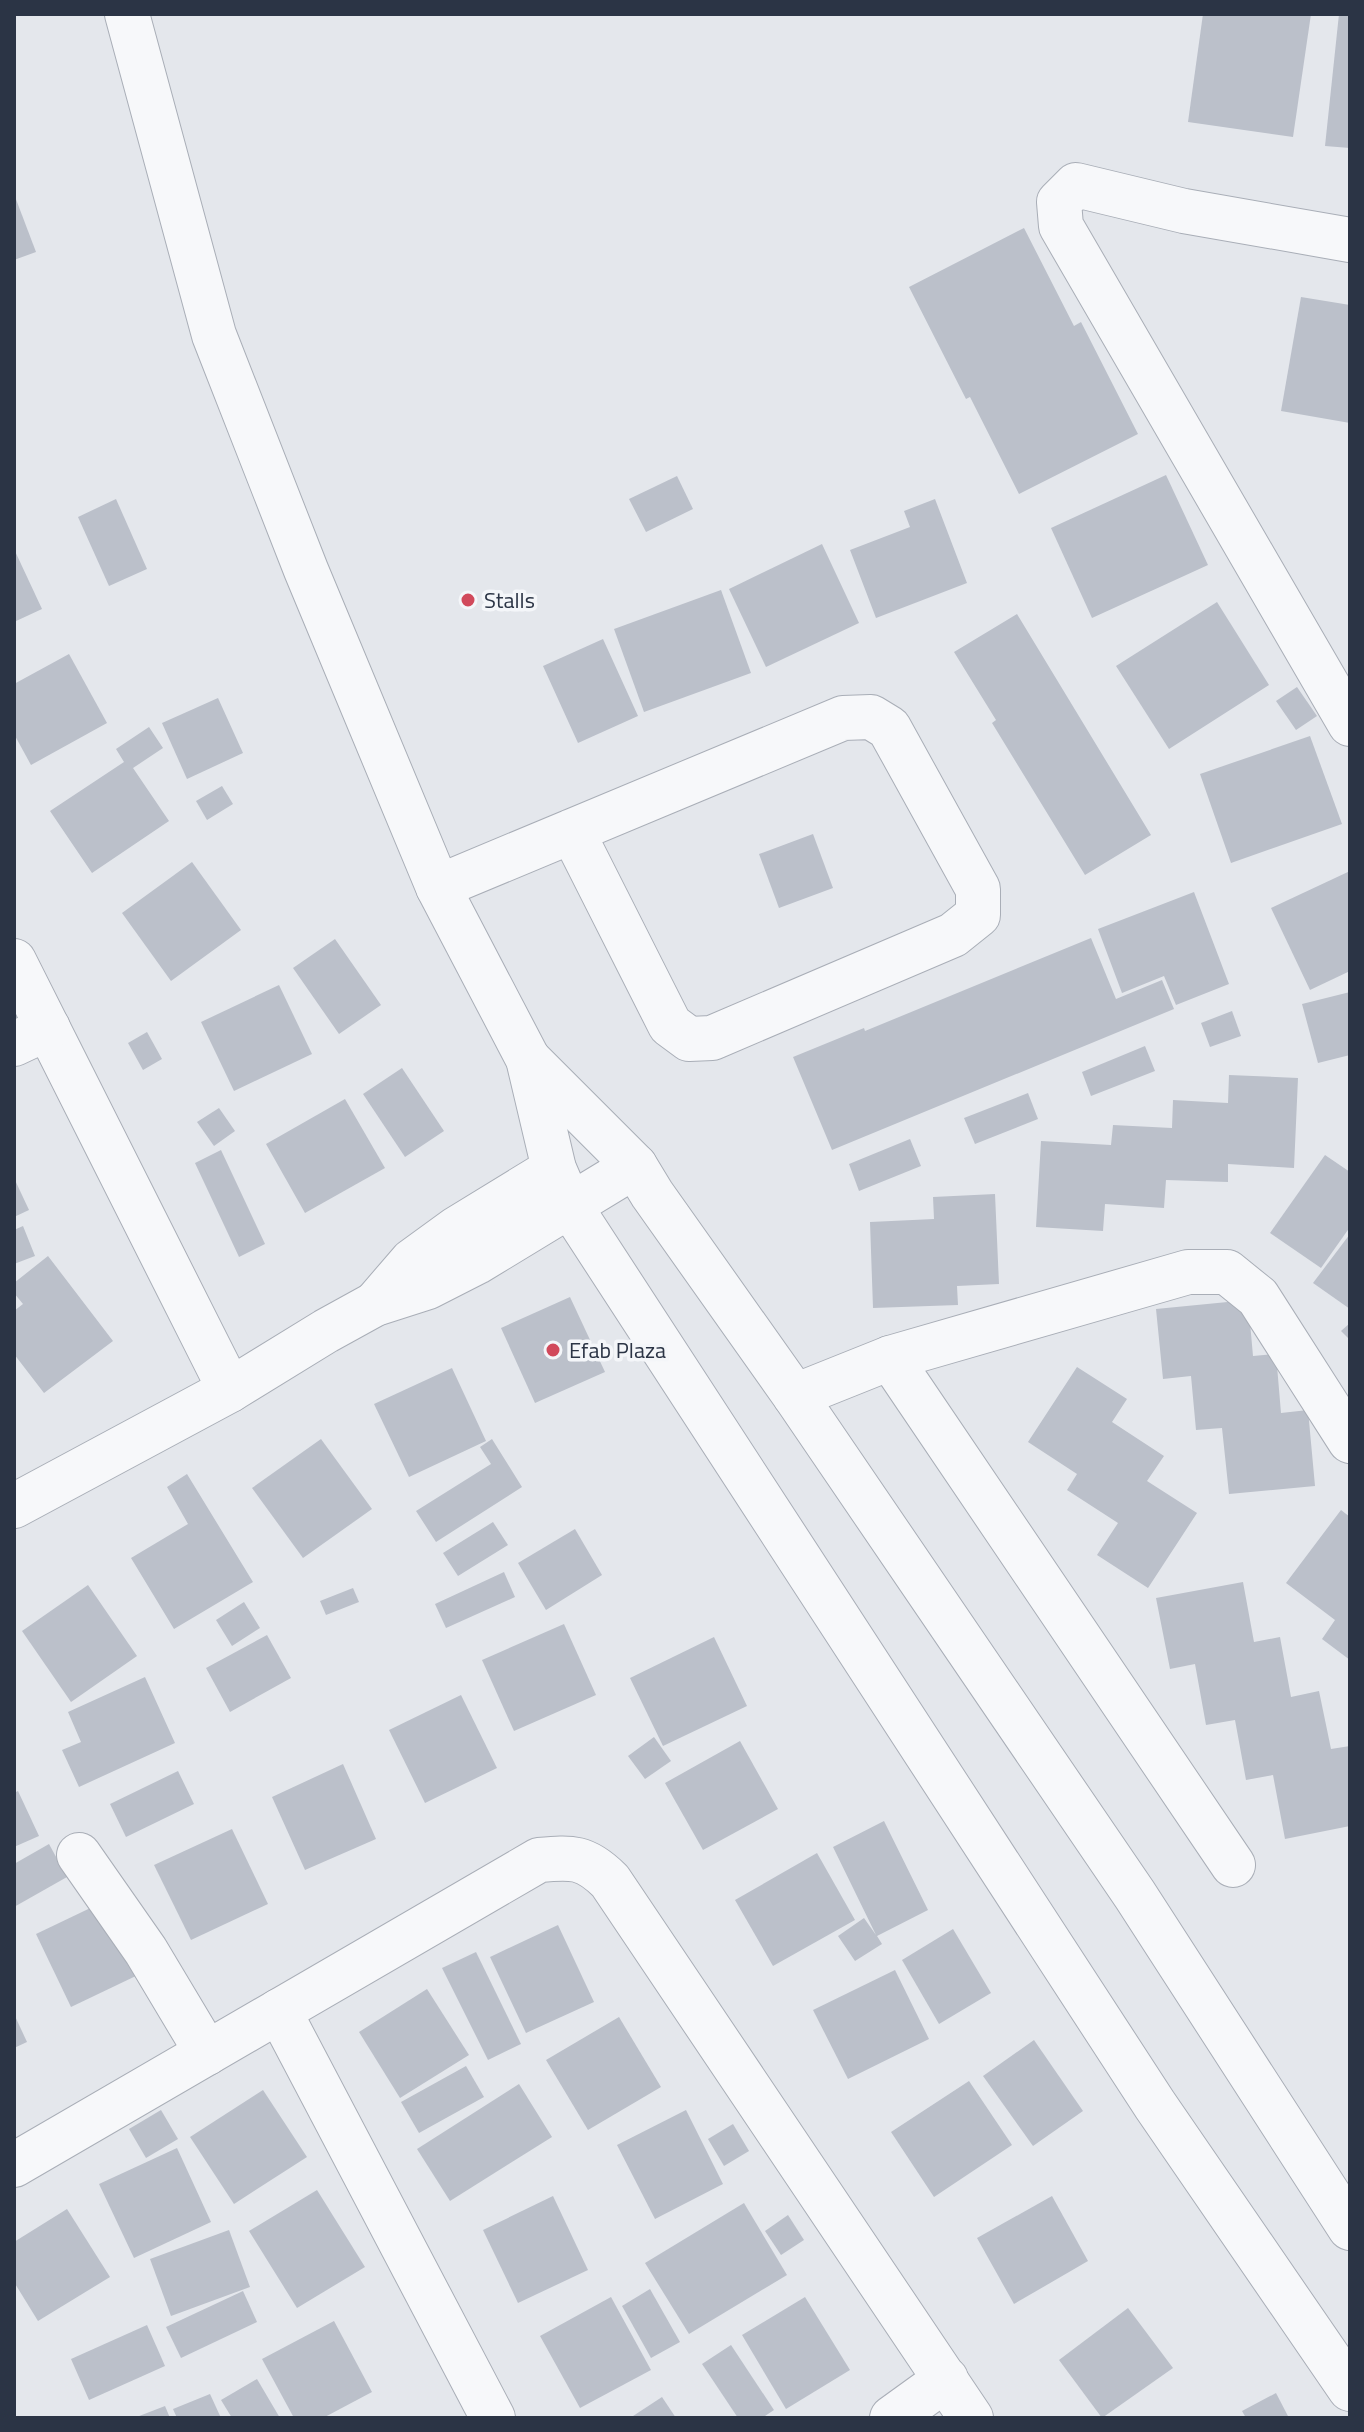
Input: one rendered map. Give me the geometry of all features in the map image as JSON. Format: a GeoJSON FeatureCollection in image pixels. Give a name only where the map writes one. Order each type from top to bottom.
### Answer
{"type":"FeatureCollection","features":[{"type":"Feature","properties":{"kind":"street"},"geometry":{"type":"LineString","coordinates":[[127,14],[214,335],[306,570],[438,887],[528,1059],[562,1187],[1155,2105],[1350,2389]]}},
{"type":"Feature","properties":{"kind":"street"},"geometry":{"type":"LineString","coordinates":[[1350,240],[1184,211],[1076,185],[1059,202],[1061,226],[1350,724]]}},
{"type":"Feature","properties":{"kind":"street"},"geometry":{"type":"LineString","coordinates":[[438,887],[572,831],[843,718],[871,717],[889,728],[978,889],[978,915],[953,935],[712,1038],[689,1039],[670,1025],[572,831]]}},
{"type":"Feature","properties":{"kind":"street"},"geometry":{"type":"LineString","coordinates":[[14,961],[31,1036],[230,1390]]}},
{"type":"Feature","properties":{"kind":"street"},"geometry":{"type":"LineString","coordinates":[[528,1059],[635,1166],[1135,1895],[1350,2228]]}},
{"type":"Feature","properties":{"kind":"street"},"geometry":{"type":"LineString","coordinates":[[14,1506],[230,1390],[375,1304],[412,1261],[456,1229],[562,1187],[635,1166]]}},
{"type":"Feature","properties":{"kind":"street"},"geometry":{"type":"LineString","coordinates":[[795,1396],[890,1358],[1188,1272],[1227,1272],[1258,1297],[1350,1441]]}},
{"type":"Feature","properties":{"kind":"street"},"geometry":{"type":"LineString","coordinates":[[890,1358],[1233,1865]]}},
{"type":"Feature","properties":{"kind":"street"},"geometry":{"type":"LineString","coordinates":[[79,1855],[146,1951],[207,2053]]}},
{"type":"Feature","properties":{"kind":"street"},"geometry":{"type":"LineString","coordinates":[[14,2165],[539,1860],[572,1857],[594,1865],[610,1881],[971,2418]]}},
{"type":"Feature","properties":{"kind":"street"},"geometry":{"type":"LineString","coordinates":[[279,2011],[493,2418]]}},
{"type":"Feature","properties":{"kind":"street"},"geometry":{"type":"LineString","coordinates":[[892,2418],[946,2379]]}},
{"type":"Feature","properties":{"kind":"building"},"geometry":{"type":"Polygon","coordinates":[[[1203,14],[1311,14],[1293,137],[1188,122],[1203,14]]]}},
{"type":"Feature","properties":{"kind":"building"},"geometry":{"type":"Polygon","coordinates":[[[1339,14],[1350,14],[1350,148],[1325,146],[1339,14]]]}},
{"type":"Feature","properties":{"kind":"building"},"geometry":{"type":"Polygon","coordinates":[[[14,194],[36,252],[14,260],[14,194]]]}},
{"type":"Feature","properties":{"kind":"building"},"geometry":{"type":"Polygon","coordinates":[[[1024,228],[1074,326],[1081,322],[1138,434],[1019,494],[909,287],[1024,228]]]}},
{"type":"Feature","properties":{"kind":"building"},"geometry":{"type":"Polygon","coordinates":[[[1301,297],[1350,305],[1350,423],[1281,411],[1301,297]]]}},
{"type":"Feature","properties":{"kind":"building"},"geometry":{"type":"Polygon","coordinates":[[[1166,475],[1208,565],[1092,618],[1051,528],[1166,475]]]}},
{"type":"Feature","properties":{"kind":"building"},"geometry":{"type":"Polygon","coordinates":[[[677,476],[693,509],[646,532],[629,499],[677,476]]]}},
{"type":"Feature","properties":{"kind":"building"},"geometry":{"type":"Polygon","coordinates":[[[116,499],[147,569],[109,586],[78,517],[116,499]]]}},
{"type":"Feature","properties":{"kind":"building"},"geometry":{"type":"Polygon","coordinates":[[[935,499],[967,583],[876,618],[850,550],[910,527],[904,511],[935,499]]]}},
{"type":"Feature","properties":{"kind":"building"},"geometry":{"type":"Polygon","coordinates":[[[822,544],[859,623],[766,667],[729,589],[822,544]]]}},
{"type":"Feature","properties":{"kind":"building"},"geometry":{"type":"Polygon","coordinates":[[[14,549],[42,609],[14,622],[14,549]]]}},
{"type":"Feature","properties":{"kind":"building"},"geometry":{"type":"Polygon","coordinates":[[[721,590],[751,673],[644,712],[614,629],[721,590]]]}},
{"type":"Feature","properties":{"kind":"building"},"geometry":{"type":"Polygon","coordinates":[[[1217,602],[1269,685],[1169,749],[1116,666],[1217,602]]]}},
{"type":"Feature","properties":{"kind":"building"},"geometry":{"type":"Polygon","coordinates":[[[1017,614],[1151,835],[1085,875],[992,723],[996,720],[954,652],[1017,614]]]}},
{"type":"Feature","properties":{"kind":"building"},"geometry":{"type":"Polygon","coordinates":[[[603,639],[638,716],[578,743],[543,666],[603,639]]]}},
{"type":"Feature","properties":{"kind":"building"},"geometry":{"type":"Polygon","coordinates":[[[69,654],[107,723],[31,765],[14,734],[14,684],[69,654]]]}},
{"type":"Feature","properties":{"kind":"building"},"geometry":{"type":"Polygon","coordinates":[[[1297,687],[1317,716],[1296,730],[1276,701],[1297,687]]]}},
{"type":"Feature","properties":{"kind":"building"},"geometry":{"type":"Polygon","coordinates":[[[218,698],[243,753],[187,779],[162,723],[218,698]]]}},
{"type":"Feature","properties":{"kind":"building"},"geometry":{"type":"Polygon","coordinates":[[[149,727],[163,748],[133,768],[169,821],[92,873],[50,811],[124,762],[116,749],[149,727]]]}},
{"type":"Feature","properties":{"kind":"building"},"geometry":{"type":"Polygon","coordinates":[[[1310,736],[1342,824],[1231,863],[1200,774],[1310,736]]]}},
{"type":"Feature","properties":{"kind":"building"},"geometry":{"type":"Polygon","coordinates":[[[222,786],[233,804],[207,820],[196,801],[222,786]]]}},
{"type":"Feature","properties":{"kind":"building"},"geometry":{"type":"Polygon","coordinates":[[[813,834],[833,888],[779,908],[759,854],[813,834]]]}},
{"type":"Feature","properties":{"kind":"building"},"geometry":{"type":"Polygon","coordinates":[[[192,862],[241,930],[171,981],[122,913],[192,862]]]}},
{"type":"Feature","properties":{"kind":"building"},"geometry":{"type":"Polygon","coordinates":[[[1350,871],[1350,971],[1310,990],[1271,908],[1350,871]]]}},
{"type":"Feature","properties":{"kind":"building"},"geometry":{"type":"Polygon","coordinates":[[[1194,892],[1229,984],[1176,1005],[1164,976],[1122,993],[1098,929],[1194,892]]]}},
{"type":"Feature","properties":{"kind":"building"},"geometry":{"type":"Polygon","coordinates":[[[1091,938],[1116,999],[1162,980],[1174,1009],[832,1150],[793,1057],[864,1028],[865,1031],[1091,938]]]}},
{"type":"Feature","properties":{"kind":"building"},"geometry":{"type":"Polygon","coordinates":[[[335,939],[381,1005],[339,1034],[293,968],[335,939]]]}},
{"type":"Feature","properties":{"kind":"building"},"geometry":{"type":"Polygon","coordinates":[[[279,985],[312,1054],[234,1091],[201,1022],[279,985]]]}},
{"type":"Feature","properties":{"kind":"building"},"geometry":{"type":"Polygon","coordinates":[[[1350,992],[1350,1055],[1318,1063],[1302,1004],[1350,992]]]}},
{"type":"Feature","properties":{"kind":"building"},"geometry":{"type":"Polygon","coordinates":[[[1232,1011],[1241,1036],[1210,1047],[1201,1023],[1232,1011]]]}},
{"type":"Feature","properties":{"kind":"building"},"geometry":{"type":"Polygon","coordinates":[[[147,1032],[162,1059],[143,1070],[128,1043],[147,1032]]]}},
{"type":"Feature","properties":{"kind":"building"},"geometry":{"type":"Polygon","coordinates":[[[1145,1046],[1155,1071],[1091,1096],[1082,1072],[1145,1046]]]}},
{"type":"Feature","properties":{"kind":"building"},"geometry":{"type":"Polygon","coordinates":[[[402,1068],[444,1131],[405,1157],[363,1094],[402,1068]]]}},
{"type":"Feature","properties":{"kind":"building"},"geometry":{"type":"Polygon","coordinates":[[[1229,1075],[1298,1078],[1294,1168],[1228,1164],[1228,1182],[1166,1180],[1164,1208],[1105,1204],[1103,1231],[1036,1227],[1041,1141],[1111,1145],[1113,1125],[1172,1128],[1173,1100],[1228,1103],[1229,1075]]]}},
{"type":"Feature","properties":{"kind":"building"},"geometry":{"type":"Polygon","coordinates":[[[1028,1093],[1038,1119],[975,1144],[964,1118],[1028,1093]]]}},
{"type":"Feature","properties":{"kind":"building"},"geometry":{"type":"Polygon","coordinates":[[[345,1099],[385,1168],[305,1213],[266,1144],[345,1099]]]}},
{"type":"Feature","properties":{"kind":"building"},"geometry":{"type":"Polygon","coordinates":[[[219,1108],[235,1131],[214,1146],[197,1122],[219,1108]]]}},
{"type":"Feature","properties":{"kind":"building"},"geometry":{"type":"Polygon","coordinates":[[[910,1139],[921,1166],[859,1191],[849,1164],[910,1139]]]}},
{"type":"Feature","properties":{"kind":"building"},"geometry":{"type":"Polygon","coordinates":[[[221,1150],[265,1244],[239,1257],[195,1163],[221,1150]]]}},
{"type":"Feature","properties":{"kind":"building"},"geometry":{"type":"Polygon","coordinates":[[[1325,1155],[1350,1172],[1350,1227],[1321,1268],[1270,1233],[1325,1155]]]}},
{"type":"Feature","properties":{"kind":"building"},"geometry":{"type":"Polygon","coordinates":[[[14,1178],[29,1210],[14,1217],[14,1178]]]}},
{"type":"Feature","properties":{"kind":"building"},"geometry":{"type":"Polygon","coordinates":[[[995,1194],[999,1284],[957,1286],[958,1305],[873,1308],[870,1222],[934,1219],[933,1197],[995,1194]]]}},
{"type":"Feature","properties":{"kind":"building"},"geometry":{"type":"Polygon","coordinates":[[[23,1226],[35,1256],[14,1264],[14,1230],[23,1226]]]}},
{"type":"Feature","properties":{"kind":"building"},"geometry":{"type":"Polygon","coordinates":[[[1350,1234],[1350,1309],[1313,1283],[1350,1234]]]}},
{"type":"Feature","properties":{"kind":"building"},"geometry":{"type":"Polygon","coordinates":[[[48,1256],[113,1341],[44,1393],[14,1354],[14,1311],[23,1304],[14,1293],[14,1283],[48,1256]]]}},
{"type":"Feature","properties":{"kind":"building","name":"Efab Plaza"},"geometry":{"type":"Polygon","coordinates":[[[570,1297],[605,1372],[535,1403],[501,1328],[570,1297]]]}},
{"type":"Feature","properties":{"kind":"building"},"geometry":{"type":"Polygon","coordinates":[[[1248,1300],[1253,1356],[1276,1354],[1281,1413],[1308,1410],[1315,1486],[1229,1494],[1222,1428],[1196,1430],[1191,1376],[1163,1379],[1156,1309],[1248,1300]]]}},
{"type":"Feature","properties":{"kind":"building"},"geometry":{"type":"Polygon","coordinates":[[[1350,1323],[1350,1340],[1341,1331],[1350,1323]]]}},
{"type":"Feature","properties":{"kind":"building"},"geometry":{"type":"Polygon","coordinates":[[[1077,1367],[1127,1399],[1112,1422],[1164,1456],[1147,1481],[1197,1513],[1148,1588],[1097,1555],[1118,1523],[1067,1490],[1077,1474],[1028,1442],[1077,1367]]]}},
{"type":"Feature","properties":{"kind":"building"},"geometry":{"type":"Polygon","coordinates":[[[452,1368],[486,1441],[409,1477],[374,1404],[452,1368]]]}},
{"type":"Feature","properties":{"kind":"building"},"geometry":{"type":"Polygon","coordinates":[[[321,1439],[372,1509],[303,1558],[252,1488],[321,1439]]]}},
{"type":"Feature","properties":{"kind":"building"},"geometry":{"type":"Polygon","coordinates":[[[492,1439],[522,1487],[436,1542],[416,1511],[491,1464],[480,1447],[492,1439]]]}},
{"type":"Feature","properties":{"kind":"building"},"geometry":{"type":"Polygon","coordinates":[[[187,1474],[253,1582],[174,1629],[131,1558],[188,1524],[167,1487],[187,1474]]]}},
{"type":"Feature","properties":{"kind":"building"},"geometry":{"type":"Polygon","coordinates":[[[1341,1510],[1350,1517],[1350,1660],[1322,1639],[1335,1620],[1286,1583],[1341,1510]]]}},
{"type":"Feature","properties":{"kind":"building"},"geometry":{"type":"Polygon","coordinates":[[[493,1522],[508,1545],[458,1576],[443,1553],[493,1522]]]}},
{"type":"Feature","properties":{"kind":"building"},"geometry":{"type":"Polygon","coordinates":[[[575,1529],[602,1575],[546,1610],[518,1563],[575,1529]]]}},
{"type":"Feature","properties":{"kind":"building"},"geometry":{"type":"Polygon","coordinates":[[[504,1572],[515,1597],[446,1628],[435,1604],[504,1572]]]}},
{"type":"Feature","properties":{"kind":"building"},"geometry":{"type":"Polygon","coordinates":[[[1243,1582],[1254,1642],[1280,1637],[1291,1697],[1319,1691],[1331,1749],[1350,1746],[1350,1826],[1285,1839],[1273,1775],[1246,1780],[1235,1720],[1206,1725],[1195,1664],[1170,1669],[1156,1598],[1243,1582]]]}},
{"type":"Feature","properties":{"kind":"building"},"geometry":{"type":"Polygon","coordinates":[[[88,1585],[137,1656],[71,1702],[22,1631],[88,1585]]]}},
{"type":"Feature","properties":{"kind":"building"},"geometry":{"type":"Polygon","coordinates":[[[353,1588],[359,1602],[326,1615],[320,1601],[353,1588]]]}},
{"type":"Feature","properties":{"kind":"building"},"geometry":{"type":"Polygon","coordinates":[[[244,1602],[260,1628],[232,1646],[216,1620],[244,1602]]]}},
{"type":"Feature","properties":{"kind":"building"},"geometry":{"type":"Polygon","coordinates":[[[564,1624],[596,1695],[514,1731],[482,1660],[564,1624]]]}},
{"type":"Feature","properties":{"kind":"building"},"geometry":{"type":"Polygon","coordinates":[[[267,1635],[291,1678],[230,1712],[206,1668],[267,1635]]]}},
{"type":"Feature","properties":{"kind":"building"},"geometry":{"type":"Polygon","coordinates":[[[714,1637],[747,1706],[663,1746],[630,1678],[714,1637]]]}},
{"type":"Feature","properties":{"kind":"building"},"geometry":{"type":"Polygon","coordinates":[[[145,1677],[175,1743],[79,1787],[62,1750],[81,1742],[68,1712],[145,1677]]]}},
{"type":"Feature","properties":{"kind":"building"},"geometry":{"type":"Polygon","coordinates":[[[461,1695],[497,1768],[425,1803],[389,1730],[461,1695]]]}},
{"type":"Feature","properties":{"kind":"building"},"geometry":{"type":"Polygon","coordinates":[[[654,1737],[671,1761],[645,1779],[628,1756],[654,1737]]]}},
{"type":"Feature","properties":{"kind":"building"},"geometry":{"type":"Polygon","coordinates":[[[740,1741],[778,1809],[703,1850],[665,1783],[740,1741]]]}},
{"type":"Feature","properties":{"kind":"building"},"geometry":{"type":"Polygon","coordinates":[[[343,1764],[376,1839],[305,1870],[272,1797],[343,1764]]]}},
{"type":"Feature","properties":{"kind":"building"},"geometry":{"type":"Polygon","coordinates":[[[178,1771],[194,1804],[126,1837],[110,1804],[178,1771]]]}},
{"type":"Feature","properties":{"kind":"building"},"geometry":{"type":"Polygon","coordinates":[[[18,1791],[39,1836],[14,1847],[14,1793],[18,1791]]]}},
{"type":"Feature","properties":{"kind":"building"},"geometry":{"type":"Polygon","coordinates":[[[884,1821],[928,1910],[877,1936],[882,1944],[855,1961],[838,1936],[864,1918],[876,1935],[833,1847],[884,1821]]]}},
{"type":"Feature","properties":{"kind":"building"},"geometry":{"type":"Polygon","coordinates":[[[232,1829],[268,1904],[191,1940],[154,1865],[232,1829]]]}},
{"type":"Feature","properties":{"kind":"building"},"geometry":{"type":"Polygon","coordinates":[[[49,1844],[67,1877],[14,1907],[14,1864],[49,1844]]]}},
{"type":"Feature","properties":{"kind":"building"},"geometry":{"type":"Polygon","coordinates":[[[817,1853],[855,1920],[773,1966],[735,1900],[817,1853]]]}},
{"type":"Feature","properties":{"kind":"building"},"geometry":{"type":"Polygon","coordinates":[[[105,1901],[140,1974],[71,2007],[36,1934],[105,1901]]]}},
{"type":"Feature","properties":{"kind":"building"},"geometry":{"type":"Polygon","coordinates":[[[558,1925],[594,2002],[526,2033],[490,1957],[558,1925]]]}},
{"type":"Feature","properties":{"kind":"building"},"geometry":{"type":"Polygon","coordinates":[[[953,1929],[991,1993],[939,2024],[902,1960],[953,1929]]]}},
{"type":"Feature","properties":{"kind":"building"},"geometry":{"type":"Polygon","coordinates":[[[476,1952],[521,2044],[488,2060],[442,1968],[476,1952]]]}},
{"type":"Feature","properties":{"kind":"building"},"geometry":{"type":"Polygon","coordinates":[[[895,1970],[929,2039],[848,2079],[813,2010],[895,1970]]]}},
{"type":"Feature","properties":{"kind":"building"},"geometry":{"type":"Polygon","coordinates":[[[427,1989],[469,2055],[400,2098],[359,2032],[427,1989]]]}},
{"type":"Feature","properties":{"kind":"building"},"geometry":{"type":"Polygon","coordinates":[[[14,2014],[27,2042],[14,2048],[14,2014]]]}},
{"type":"Feature","properties":{"kind":"building"},"geometry":{"type":"Polygon","coordinates":[[[619,2017],[661,2087],[588,2130],[546,2060],[619,2017]]]}},
{"type":"Feature","properties":{"kind":"building"},"geometry":{"type":"Polygon","coordinates":[[[1034,2040],[1083,2111],[1033,2146],[983,2076],[1034,2040]]]}},
{"type":"Feature","properties":{"kind":"building"},"geometry":{"type":"Polygon","coordinates":[[[466,2066],[484,2097],[419,2133],[401,2102],[466,2066]]]}},
{"type":"Feature","properties":{"kind":"building"},"geometry":{"type":"Polygon","coordinates":[[[969,2081],[1012,2145],[934,2197],[891,2132],[969,2081]]]}},
{"type":"Feature","properties":{"kind":"building"},"geometry":{"type":"Polygon","coordinates":[[[519,2084],[552,2137],[450,2201],[417,2149],[519,2084]]]}},
{"type":"Feature","properties":{"kind":"building"},"geometry":{"type":"Polygon","coordinates":[[[263,2090],[307,2157],[234,2204],[190,2137],[263,2090]]]}},
{"type":"Feature","properties":{"kind":"building"},"geometry":{"type":"Polygon","coordinates":[[[161,2110],[178,2139],[146,2158],[129,2129],[161,2110]]]}},
{"type":"Feature","properties":{"kind":"building"},"geometry":{"type":"Polygon","coordinates":[[[686,2110],[723,2184],[655,2219],[617,2145],[686,2110]]]}},
{"type":"Feature","properties":{"kind":"building"},"geometry":{"type":"Polygon","coordinates":[[[733,2124],[749,2151],[724,2166],[708,2139],[733,2124]]]}},
{"type":"Feature","properties":{"kind":"building"},"geometry":{"type":"Polygon","coordinates":[[[177,2148],[211,2222],[134,2258],[99,2184],[177,2148]]]}},
{"type":"Feature","properties":{"kind":"building"},"geometry":{"type":"Polygon","coordinates":[[[317,2190],[365,2267],[297,2308],[249,2231],[317,2190]]]}},
{"type":"Feature","properties":{"kind":"building"},"geometry":{"type":"Polygon","coordinates":[[[553,2196],[588,2270],[518,2303],[483,2230],[553,2196]]]}},
{"type":"Feature","properties":{"kind":"building"},"geometry":{"type":"Polygon","coordinates":[[[1052,2196],[1088,2261],[1014,2304],[977,2238],[1052,2196]]]}},
{"type":"Feature","properties":{"kind":"building"},"geometry":{"type":"Polygon","coordinates":[[[744,2203],[787,2275],[689,2334],[645,2263],[744,2203]]]}},
{"type":"Feature","properties":{"kind":"building"},"geometry":{"type":"Polygon","coordinates":[[[67,2209],[110,2277],[38,2321],[14,2282],[14,2242],[67,2209]]]}},
{"type":"Feature","properties":{"kind":"building"},"geometry":{"type":"Polygon","coordinates":[[[788,2215],[804,2240],[781,2255],[765,2231],[788,2215]]]}},
{"type":"Feature","properties":{"kind":"building"},"geometry":{"type":"Polygon","coordinates":[[[229,2230],[250,2287],[171,2316],[150,2259],[229,2230]]]}},
{"type":"Feature","properties":{"kind":"building"},"geometry":{"type":"Polygon","coordinates":[[[650,2289],[680,2342],[651,2358],[622,2306],[650,2289]]]}},
{"type":"Feature","properties":{"kind":"building"},"geometry":{"type":"Polygon","coordinates":[[[243,2291],[257,2322],[181,2358],[166,2327],[243,2291]]]}},
{"type":"Feature","properties":{"kind":"building"},"geometry":{"type":"Polygon","coordinates":[[[611,2297],[651,2370],[580,2408],[540,2336],[611,2297]]]}},
{"type":"Feature","properties":{"kind":"building"},"geometry":{"type":"Polygon","coordinates":[[[805,2297],[850,2370],[786,2409],[742,2335],[805,2297]]]}},
{"type":"Feature","properties":{"kind":"building"},"geometry":{"type":"Polygon","coordinates":[[[1128,2308],[1173,2368],[1102,2418],[1059,2360],[1128,2308]]]}},
{"type":"Feature","properties":{"kind":"building"},"geometry":{"type":"Polygon","coordinates":[[[334,2321],[372,2392],[323,2418],[294,2418],[262,2359],[334,2321]]]}},
{"type":"Feature","properties":{"kind":"building"},"geometry":{"type":"Polygon","coordinates":[[[147,2325],[165,2366],[89,2400],[71,2359],[147,2325]]]}},
{"type":"Feature","properties":{"kind":"building"},"geometry":{"type":"Polygon","coordinates":[[[731,2345],[774,2410],[762,2418],[738,2418],[702,2364],[731,2345]]]}},
{"type":"Feature","properties":{"kind":"building"},"geometry":{"type":"Polygon","coordinates":[[[257,2379],[280,2418],[232,2418],[221,2400],[257,2379]]]}},
{"type":"Feature","properties":{"kind":"building"},"geometry":{"type":"Polygon","coordinates":[[[1276,2393],[1289,2418],[1246,2418],[1242,2411],[1276,2393]]]}},
{"type":"Feature","properties":{"kind":"building"},"geometry":{"type":"Polygon","coordinates":[[[210,2394],[221,2418],[177,2418],[173,2409],[210,2394]]]}},
{"type":"Feature","properties":{"kind":"building"},"geometry":{"type":"Polygon","coordinates":[[[662,2397],[676,2418],[630,2418],[662,2397]]]}},
{"type":"Feature","properties":{"kind":"building"},"geometry":{"type":"Polygon","coordinates":[[[165,2406],[170,2418],[134,2418],[165,2406]]]}},
{"type":"Feature","properties":{"kind":"place","name":"Stalls"},"geometry":{"type":"Point","coordinates":[468,600]}},
{"type":"Feature","properties":{"kind":"place","name":"Efab Plaza"},"geometry":{"type":"Point","coordinates":[553,1350]}}]}
